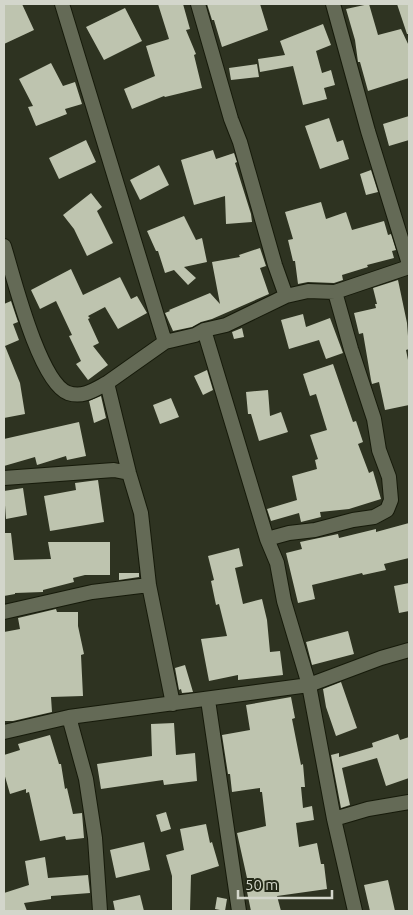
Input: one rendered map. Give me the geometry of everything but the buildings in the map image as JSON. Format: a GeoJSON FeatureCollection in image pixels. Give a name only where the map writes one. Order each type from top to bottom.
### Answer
{"type":"FeatureCollection","features":[{"type":"Feature","properties":{"kind":"street"},"geometry":{"type":"LineString","coordinates":[[62,4],[165,342]]}},
{"type":"Feature","properties":{"kind":"street"},"geometry":{"type":"LineString","coordinates":[[198,4],[231,119],[240,142],[286,296]]}},
{"type":"Feature","properties":{"kind":"street"},"geometry":{"type":"LineString","coordinates":[[4,246],[38,351],[51,379],[67,392],[86,394],[107,383],[165,342],[226,325],[286,296],[308,291],[335,292],[409,266],[368,131],[333,4]]}},
{"type":"Feature","properties":{"kind":"street"},"geometry":{"type":"LineString","coordinates":[[267,539],[374,517],[387,510],[391,500],[389,477],[379,450],[374,419],[335,292]]}},
{"type":"Feature","properties":{"kind":"street"},"geometry":{"type":"LineString","coordinates":[[204,330],[267,539],[277,563],[284,601],[308,685],[334,819],[355,911]]}},
{"type":"Feature","properties":{"kind":"street"},"geometry":{"type":"LineString","coordinates":[[107,383],[141,513],[149,584],[173,704]]}},
{"type":"Feature","properties":{"kind":"street"},"geometry":{"type":"LineString","coordinates":[[4,478],[114,470],[129,473]]}},
{"type":"Feature","properties":{"kind":"street"},"geometry":{"type":"LineString","coordinates":[[4,612],[92,592],[149,584]]}},
{"type":"Feature","properties":{"kind":"street"},"geometry":{"type":"LineString","coordinates":[[4,732],[69,717],[208,700],[308,685],[381,658],[409,650]]}},
{"type":"Feature","properties":{"kind":"street"},"geometry":{"type":"LineString","coordinates":[[208,700],[239,911]]}},
{"type":"Feature","properties":{"kind":"street"},"geometry":{"type":"LineString","coordinates":[[69,717],[86,779],[94,838],[100,911]]}},
{"type":"Feature","properties":{"kind":"street"},"geometry":{"type":"LineString","coordinates":[[334,819],[368,809],[409,802]]}}]}
